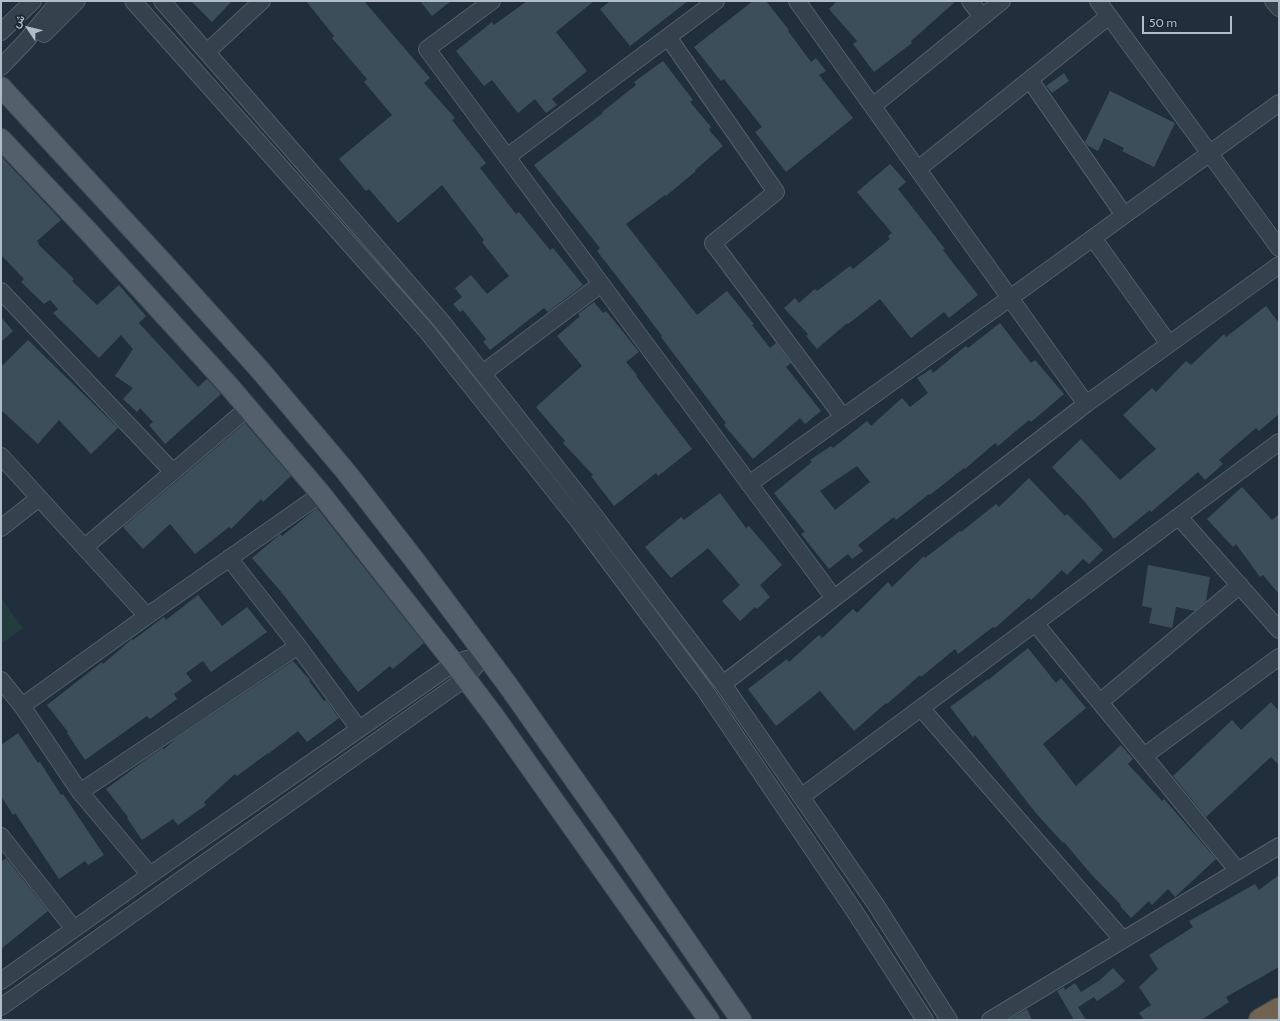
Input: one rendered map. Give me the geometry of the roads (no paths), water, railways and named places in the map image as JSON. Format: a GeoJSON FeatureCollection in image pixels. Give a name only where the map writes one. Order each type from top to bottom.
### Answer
{"type":"FeatureCollection","features":[{"type":"Feature","properties":{"kind":"highway"},"geometry":{"type":"LineString","coordinates":[[1260,1020],[1279,1009]]}},
{"type":"Feature","properties":{"kind":"main road"},"geometry":{"type":"LineString","coordinates":[[1,87],[260,370],[347,472],[485,654],[610,830],[741,1020]]}},
{"type":"Feature","properties":{"kind":"main road"},"geometry":{"type":"LineString","coordinates":[[1,139],[87,230],[229,386],[321,494],[460,671],[508,735],[708,1020]]}},
{"type":"Feature","properties":{"kind":"street"},"geometry":{"type":"LineString","coordinates":[[1,32],[33,1]]}},
{"type":"Feature","properties":{"kind":"street"},"geometry":{"type":"LineString","coordinates":[[1,67],[59,1]]}},
{"type":"Feature","properties":{"kind":"street"},"geometry":{"type":"LineString","coordinates":[[24,53],[76,1]]}},
{"type":"Feature","properties":{"kind":"street"},"geometry":{"type":"LineString","coordinates":[[133,1],[425,329],[580,523],[704,689],[851,905],[924,1020]]}},
{"type":"Feature","properties":{"kind":"street"},"geometry":{"type":"LineString","coordinates":[[162,1],[443,323],[591,510],[723,684],[876,905],[949,1020]]}},
{"type":"Feature","properties":{"kind":"street"},"geometry":{"type":"LineString","coordinates":[[207,52],[262,1]]}},
{"type":"Feature","properties":{"kind":"street"},"geometry":{"type":"LineString","coordinates":[[492,1],[427,49],[834,598]]}},
{"type":"Feature","properties":{"kind":"street"},"geometry":{"type":"LineString","coordinates":[[507,157],[716,1]]}},
{"type":"Feature","properties":{"kind":"street"},"geometry":{"type":"LineString","coordinates":[[797,1],[1086,404]]}},
{"type":"Feature","properties":{"kind":"street"},"geometry":{"type":"LineString","coordinates":[[970,1],[982,17]]}},
{"type":"Feature","properties":{"kind":"street"},"geometry":{"type":"LineString","coordinates":[[873,106],[1002,1]]}},
{"type":"Feature","properties":{"kind":"street"},"geometry":{"type":"LineString","coordinates":[[1098,1],[1279,248]]}},
{"type":"Feature","properties":{"kind":"street"},"geometry":{"type":"LineString","coordinates":[[1273,1],[1279,8]]}},
{"type":"Feature","properties":{"kind":"street"},"geometry":{"type":"LineString","coordinates":[[918,169],[1109,16]]}},
{"type":"Feature","properties":{"kind":"street"},"geometry":{"type":"LineString","coordinates":[[668,37],[776,192],[713,243],[843,417]]}},
{"type":"Feature","properties":{"kind":"street"},"geometry":{"type":"LineString","coordinates":[[1030,80],[1124,215]]}},
{"type":"Feature","properties":{"kind":"street"},"geometry":{"type":"LineString","coordinates":[[749,484],[1010,298],[1279,103]]}},
{"type":"Feature","properties":{"kind":"street"},"geometry":{"type":"LineString","coordinates":[[1093,238],[1169,344]]}},
{"type":"Feature","properties":{"kind":"street"},"geometry":{"type":"LineString","coordinates":[[723,684],[1086,404],[1279,265]]}},
{"type":"Feature","properties":{"kind":"street"},"geometry":{"type":"LineString","coordinates":[[483,373],[601,284]]}},
{"type":"Feature","properties":{"kind":"street"},"geometry":{"type":"LineString","coordinates":[[1,292],[173,472]]}},
{"type":"Feature","properties":{"kind":"street"},"geometry":{"type":"LineString","coordinates":[[85,547],[248,408]]}},
{"type":"Feature","properties":{"kind":"street"},"geometry":{"type":"LineString","coordinates":[[801,797],[1279,442]]}},
{"type":"Feature","properties":{"kind":"street"},"geometry":{"type":"LineString","coordinates":[[1,456],[147,616]]}},
{"type":"Feature","properties":{"kind":"street"},"geometry":{"type":"LineString","coordinates":[[22,706],[321,494]]}},
{"type":"Feature","properties":{"kind":"street"},"geometry":{"type":"LineString","coordinates":[[1,528],[40,498]]}},
{"type":"Feature","properties":{"kind":"street"},"geometry":{"type":"LineString","coordinates":[[1179,517],[1279,630]]}},
{"type":"Feature","properties":{"kind":"street"},"geometry":{"type":"LineString","coordinates":[[229,558],[298,646],[360,729]]}},
{"type":"Feature","properties":{"kind":"street"},"geometry":{"type":"LineString","coordinates":[[1100,702],[1240,585]]}},
{"type":"Feature","properties":{"kind":"street"},"geometry":{"type":"LineString","coordinates":[[1035,623],[1238,871]]}},
{"type":"Feature","properties":{"kind":"street"},"geometry":{"type":"LineString","coordinates":[[80,792],[298,646]]}},
{"type":"Feature","properties":{"kind":"street"},"geometry":{"type":"LineString","coordinates":[[1,1007],[485,654]]}},
{"type":"Feature","properties":{"kind":"street"},"geometry":{"type":"LineString","coordinates":[[1144,756],[1279,657]]}},
{"type":"Feature","properties":{"kind":"street"},"geometry":{"type":"LineString","coordinates":[[1,981],[360,729],[460,671]]}},
{"type":"Feature","properties":{"kind":"street"},"geometry":{"type":"LineString","coordinates":[[1,680],[22,706],[80,792],[150,875]]}},
{"type":"Feature","properties":{"kind":"street"},"geometry":{"type":"LineString","coordinates":[[921,708],[1123,940]]}},
{"type":"Feature","properties":{"kind":"street"},"geometry":{"type":"LineString","coordinates":[[4,844],[74,929]]}},
{"type":"Feature","properties":{"kind":"street"},"geometry":{"type":"LineString","coordinates":[[990,1020],[1279,846]]}}]}
